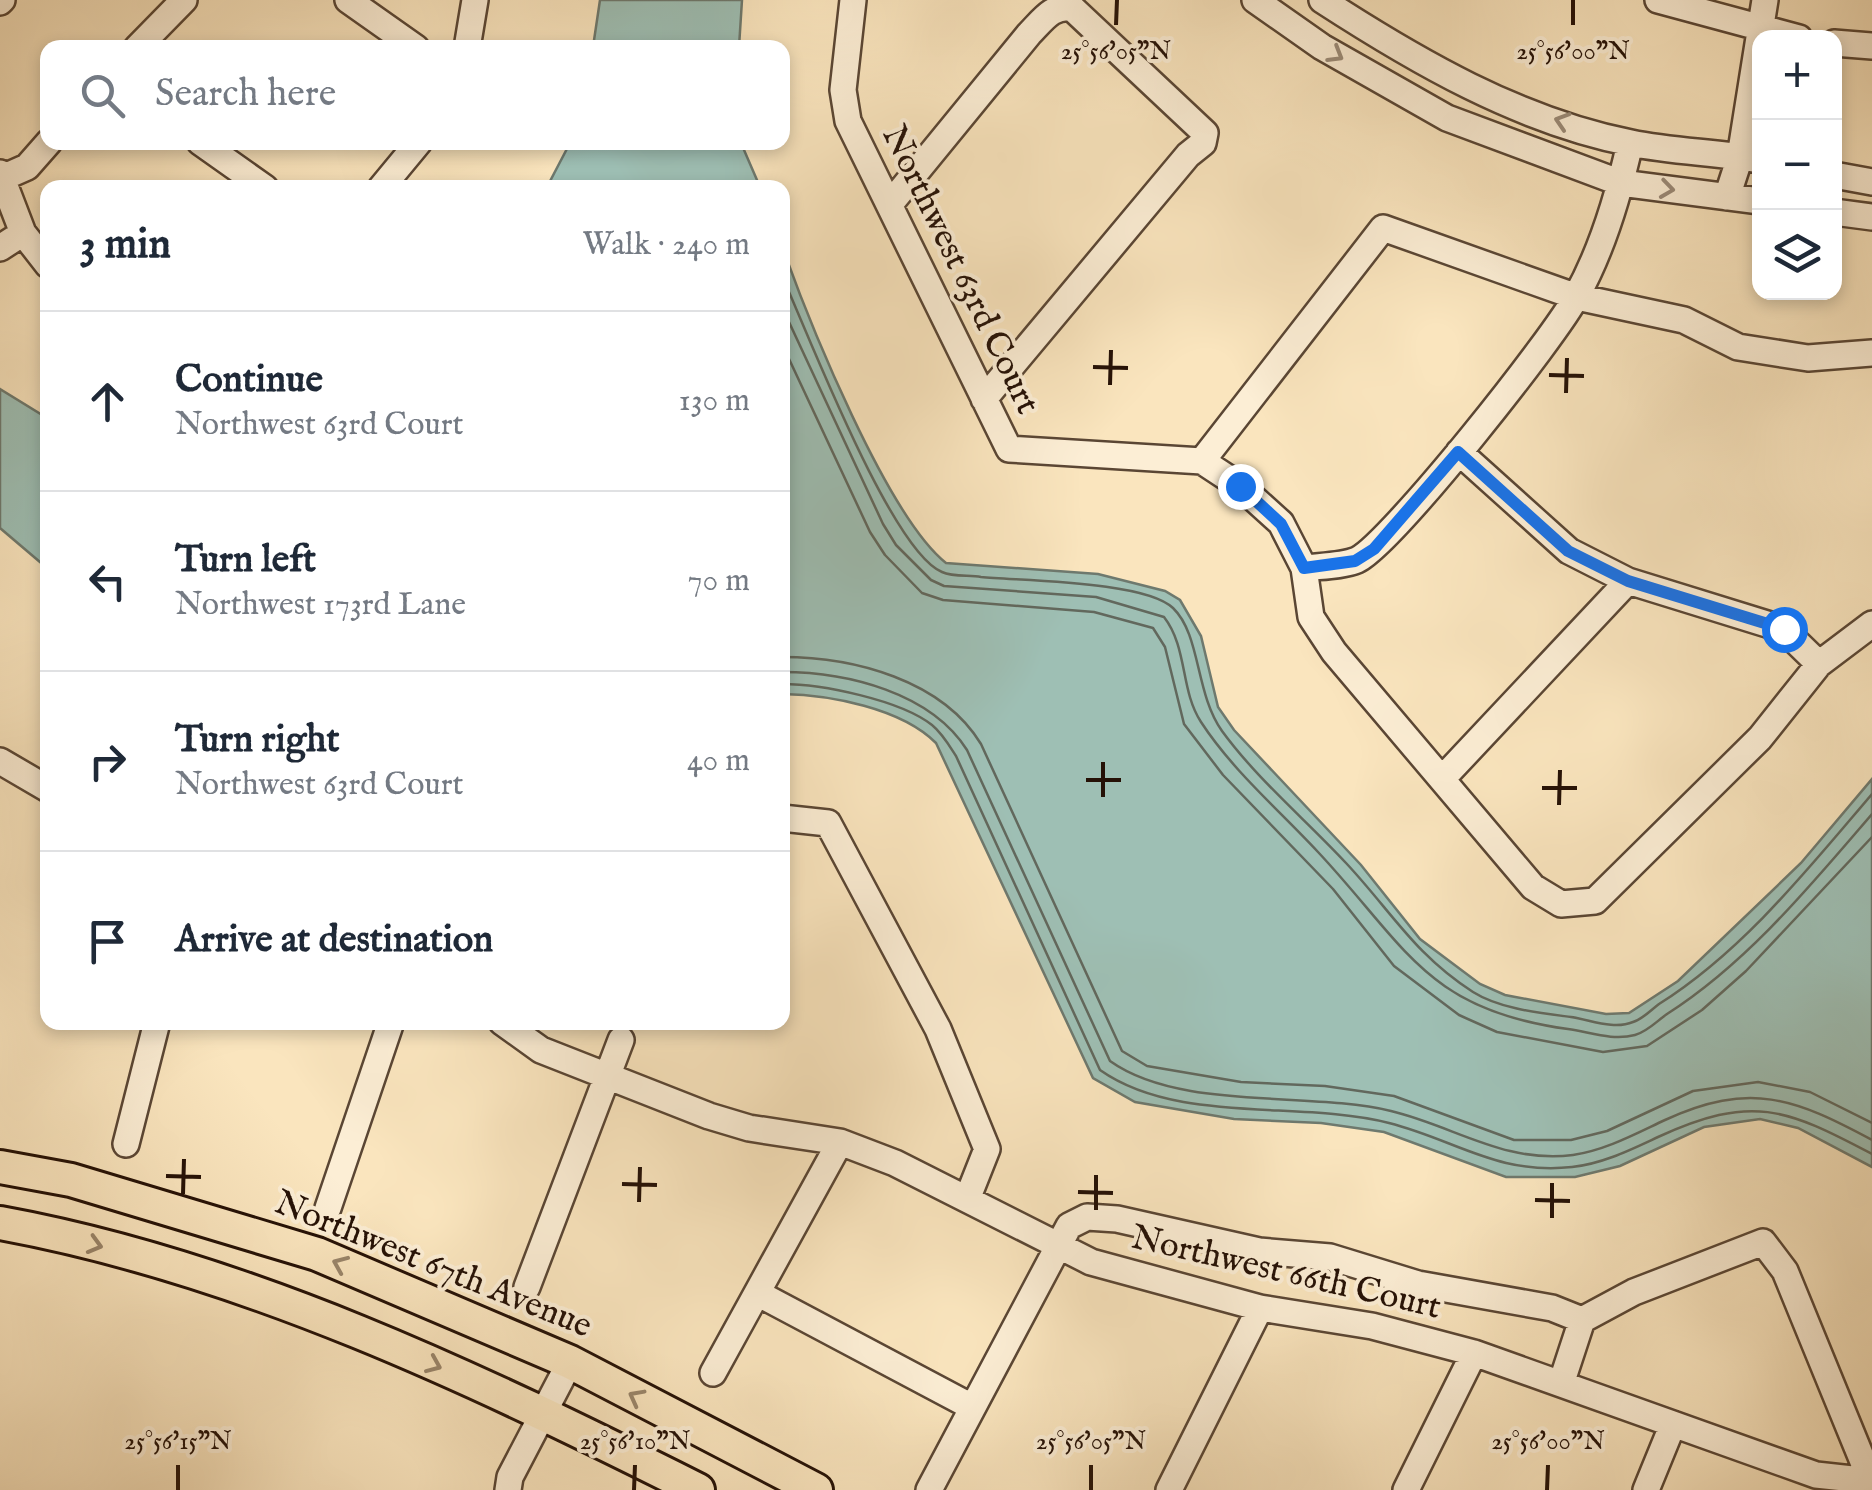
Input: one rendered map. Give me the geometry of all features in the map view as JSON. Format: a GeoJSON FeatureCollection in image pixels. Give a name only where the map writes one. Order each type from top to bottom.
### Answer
{"type":"FeatureCollection","features":[{"type":"Feature","properties":{"kind":"main road","name":"Northwest 67th Avenue"},"geometry":{"type":"LineString","coordinates":[[0,1167],[71,1180],[317,1254],[570,1362],[816,1490]]}},
{"type":"Feature","properties":{"kind":"main road"},"geometry":{"type":"LineString","coordinates":[[0,1223],[52,1232],[262,1296],[544,1413],[698,1490]]}},
{"type":"Feature","properties":{"kind":"street"},"geometry":{"type":"LineString","coordinates":[[145,40],[184,0]]}},
{"type":"Feature","properties":{"kind":"street"},"geometry":{"type":"LineString","coordinates":[[348,0],[405,40]]}},
{"type":"Feature","properties":{"kind":"street"},"geometry":{"type":"LineString","coordinates":[[468,40],[475,0]]}},
{"type":"Feature","properties":{"kind":"street","name":"Northwest 63rd Court"},"geometry":{"type":"LineString","coordinates":[[853,0],[844,90],[848,121],[1009,449],[1202,462],[1240,486],[1281,524],[1304,568],[1312,617],[1334,652],[1534,888],[1561,904],[1595,901],[1760,738],[1819,664]]}},
{"type":"Feature","properties":{"kind":"street"},"geometry":{"type":"LineString","coordinates":[[1256,0],[1322,47],[1447,118],[1621,183],[1752,200]]}},
{"type":"Feature","properties":{"kind":"street"},"geometry":{"type":"LineString","coordinates":[[1322,0],[1412,58],[1517,106],[1630,143],[1750,159]]}},
{"type":"Feature","properties":{"kind":"street"},"geometry":{"type":"LineString","coordinates":[[1658,0],[1761,30],[1765,0]]}},
{"type":"Feature","properties":{"kind":"street"},"geometry":{"type":"LineString","coordinates":[[890,204],[1053,10],[1072,8],[1205,133],[1203,143],[1188,155],[984,399]]}},
{"type":"Feature","properties":{"kind":"street"},"geometry":{"type":"LineString","coordinates":[[1842,43],[1872,46]]}},
{"type":"Feature","properties":{"kind":"street"},"geometry":{"type":"LineString","coordinates":[[1727,197],[1750,159],[1753,120]]}},
{"type":"Feature","properties":{"kind":"street"},"geometry":{"type":"LineString","coordinates":[[1304,568],[1355,561],[1374,549],[1458,452],[1577,296],[1621,183],[1630,143]]}},
{"type":"Feature","properties":{"kind":"street"},"geometry":{"type":"LineString","coordinates":[[40,254],[23,233],[1,176],[28,167],[43,150]]}},
{"type":"Feature","properties":{"kind":"street"},"geometry":{"type":"LineString","coordinates":[[211,150],[254,180]]}},
{"type":"Feature","properties":{"kind":"street"},"geometry":{"type":"LineString","coordinates":[[387,180],[412,150]]}},
{"type":"Feature","properties":{"kind":"street"},"geometry":{"type":"LineString","coordinates":[[1842,176],[1872,182]]}},
{"type":"Feature","properties":{"kind":"street"},"geometry":{"type":"LineString","coordinates":[[1842,213],[1872,217]]}},
{"type":"Feature","properties":{"kind":"street"},"geometry":{"type":"LineString","coordinates":[[1202,462],[1382,228],[1577,296],[1684,320],[1738,347],[1808,358],[1872,353]]}},
{"type":"Feature","properties":{"kind":"street"},"geometry":{"type":"LineString","coordinates":[[0,248],[23,233]]}},
{"type":"Feature","properties":{"kind":"street"},"geometry":{"type":"LineString","coordinates":[[1458,452],[1568,551],[1628,581],[1784,629],[1819,664],[1872,624]]}},
{"type":"Feature","properties":{"kind":"street"},"geometry":{"type":"LineString","coordinates":[[1442,779],[1628,581]]}},
{"type":"Feature","properties":{"kind":"street"},"geometry":{"type":"LineString","coordinates":[[0,760],[40,784]]}},
{"type":"Feature","properties":{"kind":"street"},"geometry":{"type":"LineString","coordinates":[[790,819],[828,824],[938,1029],[987,1149],[968,1197]]}},
{"type":"Feature","properties":{"kind":"street"},"geometry":{"type":"LineString","coordinates":[[126,1144],[155,1030]]}},
{"type":"Feature","properties":{"kind":"street"},"geometry":{"type":"LineString","coordinates":[[328,1208],[388,1030]]}},
{"type":"Feature","properties":{"kind":"street","name":"Northwest 66th Court"},"geometry":{"type":"LineString","coordinates":[[513,1030],[541,1050],[750,1128],[840,1142],[968,1197],[1058,1249],[1091,1262],[1260,1308],[1372,1326],[1474,1353],[1562,1381],[1816,1475],[1871,1481]]}},
{"type":"Feature","properties":{"kind":"street"},"geometry":{"type":"LineString","coordinates":[[527,1287],[622,1040]]}},
{"type":"Feature","properties":{"kind":"street"},"geometry":{"type":"LineString","coordinates":[[713,1374],[840,1142]]}},
{"type":"Feature","properties":{"kind":"street"},"geometry":{"type":"LineString","coordinates":[[929,1490],[1070,1226],[1087,1218],[1116,1219],[1259,1252],[1330,1257],[1418,1284],[1497,1302],[1552,1308],[1582,1320]]}},
{"type":"Feature","properties":{"kind":"street"},"geometry":{"type":"LineString","coordinates":[[1562,1381],[1582,1320],[1634,1292],[1762,1242],[1785,1271],[1871,1481],[1868,1490]]}},
{"type":"Feature","properties":{"kind":"street"},"geometry":{"type":"LineString","coordinates":[[759,1294],[972,1407]]}},
{"type":"Feature","properties":{"kind":"street"},"geometry":{"type":"LineString","coordinates":[[1168,1490],[1260,1308]]}},
{"type":"Feature","properties":{"kind":"street"},"geometry":{"type":"LineString","coordinates":[[1406,1490],[1474,1353]]}},
{"type":"Feature","properties":{"kind":"street"},"geometry":{"type":"LineString","coordinates":[[508,1490],[570,1362]]}},
{"type":"Feature","properties":{"kind":"street"},"geometry":{"type":"LineString","coordinates":[[1646,1490],[1672,1424]]}},
{"type":"Feature","properties":{"kind":"water"},"geometry":{"type":"Polygon","coordinates":[[[600,0],[742,0],[739,40],[594,40],[600,0]]]}},
{"type":"Feature","properties":{"kind":"water"},"geometry":{"type":"Polygon","coordinates":[[[566,150],[744,150],[757,180],[551,180],[566,150]]]}},
{"type":"Feature","properties":{"kind":"water"},"geometry":{"type":"Polygon","coordinates":[[[790,267],[875,462],[923,539],[946,563],[1098,574],[1165,591],[1180,600],[1201,636],[1218,707],[1234,730],[1361,865],[1420,939],[1480,984],[1505,995],[1606,1014],[1629,1013],[1678,981],[1801,863],[1872,779],[1872,1167],[1798,1128],[1760,1119],[1704,1127],[1620,1166],[1575,1177],[1506,1177],[1384,1132],[1321,1123],[1234,1119],[1135,1102],[1093,1078],[936,743],[885,712],[822,697],[790,695],[790,267]]]}},
{"type":"Feature","properties":{"kind":"water"},"geometry":{"type":"Polygon","coordinates":[[[0,389],[40,414],[40,562],[0,528],[0,389]]]}},
{"type":"Feature","properties":{"kind":"route"},"geometry":{"type":"LineString","coordinates":[[1240,486],[1281,524],[1304,568],[1355,561],[1374,549],[1458,452],[1568,551],[1628,581],[1784,629]]}}]}
